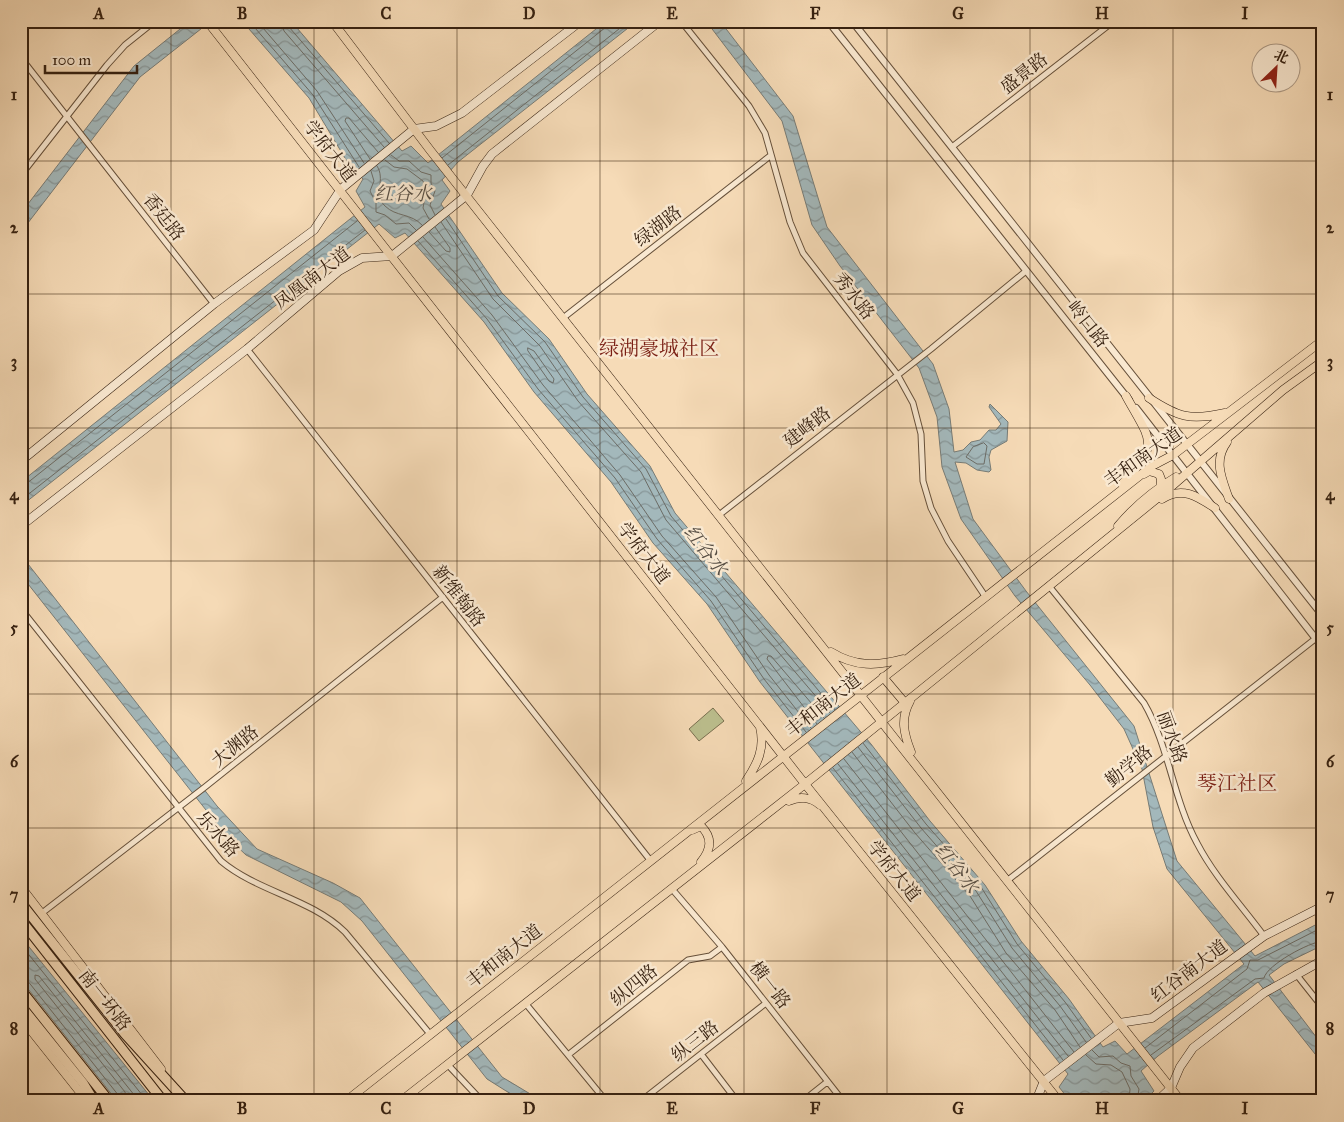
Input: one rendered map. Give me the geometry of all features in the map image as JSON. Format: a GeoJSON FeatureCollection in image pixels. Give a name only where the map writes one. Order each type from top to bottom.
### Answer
{"type":"FeatureCollection","features":[{"type":"Feature","properties":{"kind":"highway"},"geometry":{"type":"LineString","coordinates":[[21,903],[125,1034],[184,1100]]}},
{"type":"Feature","properties":{"kind":"highway","name":"南一环路"},"geometry":{"type":"LineString","coordinates":[[21,920],[163,1101]]}},
{"type":"Feature","properties":{"kind":"highway"},"geometry":{"type":"LineString","coordinates":[[21,990],[109,1101]]}},
{"type":"Feature","properties":{"kind":"highway"},"geometry":{"type":"LineString","coordinates":[[21,1006],[83,1083],[94,1101]]}},
{"type":"Feature","properties":{"kind":"main road"},"geometry":{"type":"LineString","coordinates":[[332,21],[430,150],[915,761],[1181,1101]]}},
{"type":"Feature","properties":{"kind":"main road","name":"凤凰南大道"},"geometry":{"type":"LineString","coordinates":[[21,461],[214,304],[314,230],[341,189],[399,140],[414,129],[436,126],[462,113],[581,21]]}},
{"type":"Feature","properties":{"kind":"main road"},"geometry":{"type":"LineString","coordinates":[[392,256],[467,195],[482,166],[492,154],[660,21]]}},
{"type":"Feature","properties":{"kind":"main road","name":"学府大道"},"geometry":{"type":"LineString","coordinates":[[209,23],[341,189],[805,784],[1059,1101]]}},
{"type":"Feature","properties":{"kind":"main road","name":"凤凰南大道"},"geometry":{"type":"LineString","coordinates":[[21,526],[247,348],[340,271],[362,258],[392,256]]}},
{"type":"Feature","properties":{"kind":"main road","name":"丰和南大道"},"geometry":{"type":"LineString","coordinates":[[346,1101],[1132,481],[1152,466],[1173,455],[1323,340]]}},
{"type":"Feature","properties":{"kind":"main road","name":"丰和南大道"},"geometry":{"type":"LineString","coordinates":[[401,1101],[805,784],[1150,504],[1186,471],[1234,433],[1283,390],[1323,361]]}},
{"type":"Feature","properties":{"kind":"main road"},"geometry":{"type":"LineString","coordinates":[[1107,501],[1145,459],[1149,443],[1147,435],[1126,396]]}},
{"type":"Feature","properties":{"kind":"main road"},"geometry":{"type":"LineString","coordinates":[[1149,398],[1182,416],[1202,418],[1229,412]]}},
{"type":"Feature","properties":{"kind":"main road"},"geometry":{"type":"LineString","coordinates":[[1229,499],[1220,474],[1219,460],[1221,450],[1234,433]]}},
{"type":"Feature","properties":{"kind":"main road"},"geometry":{"type":"LineString","coordinates":[[1132,481],[1149,471],[1156,472],[1161,479],[1161,486],[1150,504]]}},
{"type":"Feature","properties":{"kind":"main road"},"geometry":{"type":"LineString","coordinates":[[1107,539],[1129,513],[1161,486],[1186,471]]}},
{"type":"Feature","properties":{"kind":"main road"},"geometry":{"type":"LineString","coordinates":[[1127,522],[1172,493],[1184,493],[1199,497],[1215,508]]}},
{"type":"Feature","properties":{"kind":"main road"},"geometry":{"type":"LineString","coordinates":[[825,648],[849,662],[866,664],[884,664],[908,657]]}},
{"type":"Feature","properties":{"kind":"main road"},"geometry":{"type":"LineString","coordinates":[[883,677],[905,703]]}},
{"type":"Feature","properties":{"kind":"main road"},"geometry":{"type":"LineString","coordinates":[[913,697],[906,710],[904,735],[915,761]]}},
{"type":"Feature","properties":{"kind":"main road"},"geometry":{"type":"LineString","coordinates":[[741,788],[756,767],[761,752],[763,740],[758,723]]}},
{"type":"Feature","properties":{"kind":"main road"},"geometry":{"type":"LineString","coordinates":[[768,813],[796,798],[816,802],[830,814]]}},
{"type":"Feature","properties":{"kind":"main road"},"geometry":{"type":"LineString","coordinates":[[672,843],[696,827],[701,826],[707,832],[710,837],[710,846],[706,856],[694,872]]}},
{"type":"Feature","properties":{"kind":"main road"},"geometry":{"type":"LineString","coordinates":[[21,887],[184,1100]]}},
{"type":"Feature","properties":{"kind":"main road","name":"红谷南大道"},"geometry":{"type":"LineString","coordinates":[[1119,1023],[1152,1018],[1250,945],[1323,906]]}},
{"type":"Feature","properties":{"kind":"main road"},"geometry":{"type":"LineString","coordinates":[[1157,1101],[1171,1088],[1180,1067],[1192,1048],[1280,983],[1323,960]]}},
{"type":"Feature","properties":{"kind":"main road"},"geometry":{"type":"LineString","coordinates":[[21,1018],[87,1101]]}},
{"type":"Feature","properties":{"kind":"main road"},"geometry":{"type":"LineString","coordinates":[[1036,1101],[1044,1081],[1119,1023]]}},
{"type":"Feature","properties":{"kind":"street"},"geometry":{"type":"LineString","coordinates":[[21,176],[125,45],[155,21]]}},
{"type":"Feature","properties":{"kind":"street","name":"秀水路"},"geometry":{"type":"LineString","coordinates":[[681,21],[749,106],[764,134],[790,222],[803,254],[897,374],[913,403],[921,434],[924,481],[931,508],[948,541],[985,596]]}},
{"type":"Feature","properties":{"kind":"street","name":"岭口路"},"geometry":{"type":"LineString","coordinates":[[828,21],[1186,471],[1323,648]]}},
{"type":"Feature","properties":{"kind":"street","name":"岭口路"},"geometry":{"type":"LineString","coordinates":[[852,21],[1323,616]]}},
{"type":"Feature","properties":{"kind":"street","name":"盛景路"},"geometry":{"type":"LineString","coordinates":[[952,147],[1114,21]]}},
{"type":"Feature","properties":{"kind":"street"},"geometry":{"type":"LineString","coordinates":[[21,58],[67,117]]}},
{"type":"Feature","properties":{"kind":"street","name":"香廷路"},"geometry":{"type":"LineString","coordinates":[[67,117],[214,304]]}},
{"type":"Feature","properties":{"kind":"street","name":"绿湖路"},"geometry":{"type":"LineString","coordinates":[[564,318],[770,156]]}},
{"type":"Feature","properties":{"kind":"street","name":"建峰路"},"geometry":{"type":"LineString","coordinates":[[719,515],[913,363],[1026,270]]}},
{"type":"Feature","properties":{"kind":"street","name":"新维翰路"},"geometry":{"type":"LineString","coordinates":[[247,348],[650,860]]}},
{"type":"Feature","properties":{"kind":"street","name":"丽水路"},"geometry":{"type":"LineString","coordinates":[[1049,586],[1144,703],[1156,724],[1164,756],[1196,842],[1210,865],[1264,936]]}},
{"type":"Feature","properties":{"kind":"street","name":"大渊路"},"geometry":{"type":"LineString","coordinates":[[42,913],[205,788],[443,598]]}},
{"type":"Feature","properties":{"kind":"street","name":"乐水路"},"geometry":{"type":"LineString","coordinates":[[21,609],[221,861],[235,873],[332,919],[430,1034]]}},
{"type":"Feature","properties":{"kind":"street","name":"勤学路"},"geometry":{"type":"LineString","coordinates":[[1008,880],[1315,639]]}},
{"type":"Feature","properties":{"kind":"street","name":"横一路"},"geometry":{"type":"LineString","coordinates":[[672,889],[722,947],[843,1101]]}},
{"type":"Feature","properties":{"kind":"street","name":"纵四路"},"geometry":{"type":"LineString","coordinates":[[568,1055],[688,960],[710,956],[722,947]]}},
{"type":"Feature","properties":{"kind":"street"},"geometry":{"type":"LineString","coordinates":[[1296,974],[1323,1008]]}},
{"type":"Feature","properties":{"kind":"street","name":"纵三路"},"geometry":{"type":"LineString","coordinates":[[641,1101],[766,1003]]}},
{"type":"Feature","properties":{"kind":"street"},"geometry":{"type":"LineString","coordinates":[[526,1004],[606,1101]]}},
{"type":"Feature","properties":{"kind":"street"},"geometry":{"type":"LineString","coordinates":[[701,1054],[736,1101]]}},
{"type":"Feature","properties":{"kind":"street"},"geometry":{"type":"LineString","coordinates":[[448,1065],[482,1101]]}},
{"type":"Feature","properties":{"kind":"street"},"geometry":{"type":"LineString","coordinates":[[803,1101],[827,1082]]}},
{"type":"Feature","properties":{"kind":"green space"},"geometry":{"type":"Polygon","coordinates":[[[713,708],[724,721],[699,741],[689,729],[713,708]]]}},
{"type":"Feature","properties":{"kind":"water"},"geometry":{"type":"Polygon","coordinates":[[[190,21],[211,21],[140,77],[21,232],[21,213],[134,66],[190,21]]]}},
{"type":"Feature","properties":{"kind":"water","name":"红谷水"},"geometry":{"type":"Polygon","coordinates":[[[242,21],[291,21],[402,151],[411,146],[428,163],[606,21],[637,21],[458,162],[442,180],[450,191],[441,204],[502,293],[549,339],[587,394],[650,466],[675,513],[871,744],[930,821],[985,885],[1021,941],[1069,999],[1103,1047],[1115,1041],[1127,1054],[1244,964],[1167,869],[1153,827],[1142,769],[1124,729],[1090,685],[1015,596],[961,519],[942,467],[937,417],[919,368],[840,266],[812,225],[782,121],[706,21],[720,21],[793,116],[827,227],[933,364],[949,409],[954,452],[963,450],[971,442],[980,440],[989,430],[996,430],[1001,424],[989,407],[990,404],[1008,422],[1007,441],[991,450],[989,457],[991,470],[989,472],[977,470],[966,463],[955,462],[973,519],[1026,591],[1134,726],[1177,861],[1255,956],[1323,921],[1323,945],[1284,964],[1269,975],[1323,1046],[1323,1064],[1258,982],[1158,1056],[1141,1071],[1154,1091],[1148,1097],[1150,1101],[1070,1101],[1059,1087],[1068,1074],[760,682],[707,604],[653,543],[611,482],[534,392],[484,322],[405,233],[395,238],[379,224],[21,506],[21,482],[365,207],[356,191],[363,179],[348,163],[309,98],[242,21]]]}},
{"type":"Feature","properties":{"kind":"water"},"geometry":{"type":"Polygon","coordinates":[[[21,555],[217,806],[257,849],[333,883],[360,898],[502,1077],[542,1101],[522,1101],[487,1079],[362,921],[341,902],[246,855],[228,838],[21,575],[21,555]]]}},
{"type":"Feature","properties":{"kind":"water"},"geometry":{"type":"Polygon","coordinates":[[[21,937],[154,1101],[117,1101],[21,980],[21,937]]]}},
{"type":"Feature","properties":{"kind":"district","name":"绿湖豪城社区"},"geometry":{"type":"Point","coordinates":[659,348]}},
{"type":"Feature","properties":{"kind":"district","name":"琴江社区"},"geometry":{"type":"Point","coordinates":[1237,783]}}]}
